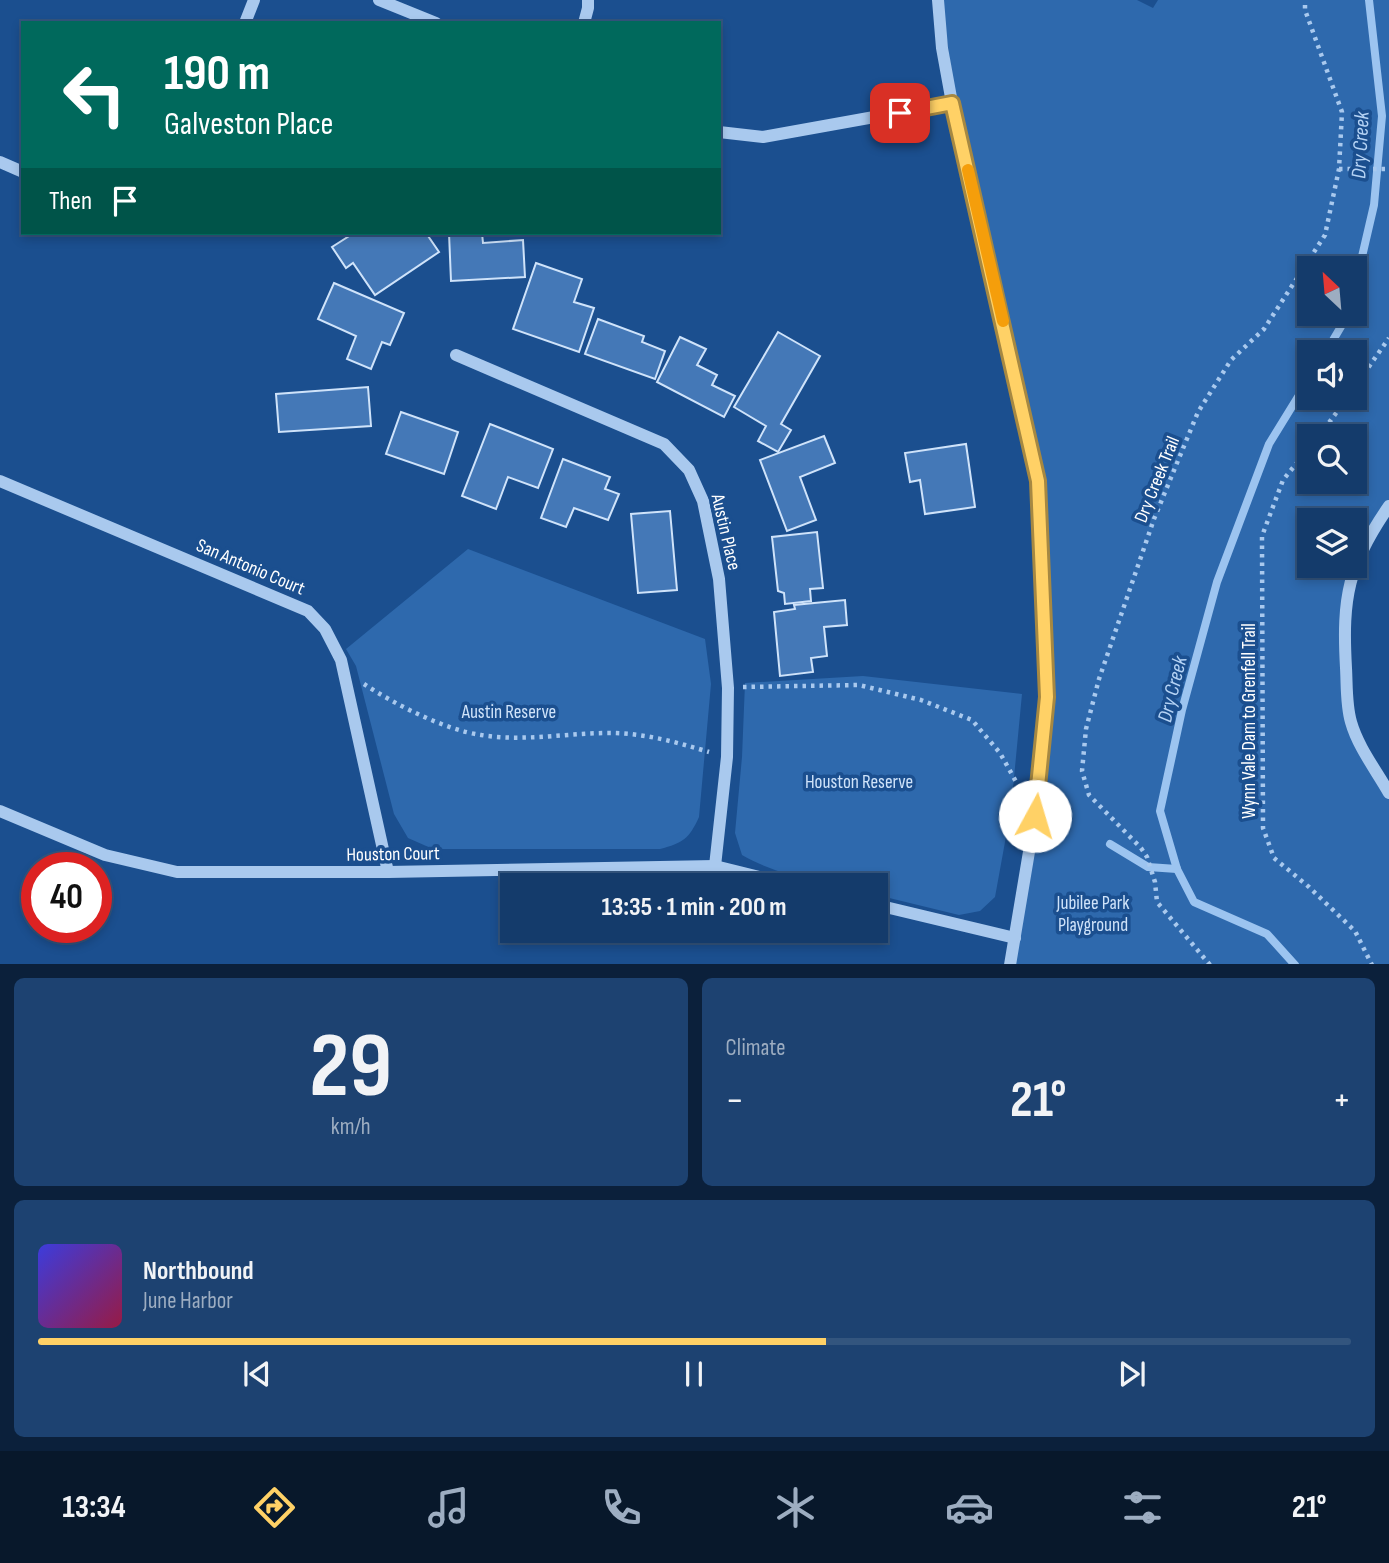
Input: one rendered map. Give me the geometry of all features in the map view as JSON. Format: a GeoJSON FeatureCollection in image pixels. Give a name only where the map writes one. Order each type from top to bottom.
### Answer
{"type":"FeatureCollection","features":[{"type":"Feature","properties":{"kind":"street"},"geometry":{"type":"LineString","coordinates":[[246,21],[254,0]]}},
{"type":"Feature","properties":{"kind":"street"},"geometry":{"type":"LineString","coordinates":[[379,0],[431,21]]}},
{"type":"Feature","properties":{"kind":"street"},"geometry":{"type":"LineString","coordinates":[[585,21],[588,0]]}},
{"type":"Feature","properties":{"kind":"street"},"geometry":{"type":"LineString","coordinates":[[938,0],[942,48],[952,103],[1038,481],[1047,697],[1035,816],[1010,964]]}},
{"type":"Feature","properties":{"kind":"street"},"geometry":{"type":"LineString","coordinates":[[721,132],[763,137],[952,103]]}},
{"type":"Feature","properties":{"kind":"street"},"geometry":{"type":"LineString","coordinates":[[0,162],[21,171]]}},
{"type":"Feature","properties":{"kind":"street","name":"Austin Place"},"geometry":{"type":"LineString","coordinates":[[456,355],[664,444],[689,470],[703,501],[719,579],[728,688],[727,757],[715,866]]}},
{"type":"Feature","properties":{"kind":"street","name":"San Antonio Court"},"geometry":{"type":"LineString","coordinates":[[0,481],[308,611],[325,629],[341,660],[388,872]]}},
{"type":"Feature","properties":{"kind":"street"},"geometry":{"type":"LineString","coordinates":[[1389,506],[1358,555],[1345,603],[1345,646],[1351,722],[1360,744],[1389,793]]}},
{"type":"Feature","properties":{"kind":"street","name":"Houston Court"},"geometry":{"type":"LineString","coordinates":[[0,811],[105,856],[177,872],[388,872],[715,866],[743,873]]}},
{"type":"Feature","properties":{"kind":"street"},"geometry":{"type":"LineString","coordinates":[[888,908],[1015,938]]}},
{"type":"Feature","properties":{"kind":"path","name":"Dry Creek Trail"},"geometry":{"type":"LineString","coordinates":[[1210,964],[1157,902],[1147,857],[1089,795],[1082,771],[1086,729],[1099,679],[1154,519],[1198,412],[1231,360],[1264,329],[1325,235],[1339,169],[1342,112],[1305,10],[1305,0]]}},
{"type":"Feature","properties":{"kind":"path"},"geometry":{"type":"LineString","coordinates":[[1339,169],[1389,169]]}},
{"type":"Feature","properties":{"kind":"path"},"geometry":{"type":"LineString","coordinates":[[1367,369],[1389,338]]}},
{"type":"Feature","properties":{"kind":"path","name":"Wynn Vale Dam to Grenfell Trail"},"geometry":{"type":"LineString","coordinates":[[1297,463],[1283,480],[1262,536],[1263,828],[1274,858],[1355,931],[1372,964]]}},
{"type":"Feature","properties":{"kind":"path"},"geometry":{"type":"LineString","coordinates":[[343,670],[376,692],[423,717],[480,735],[542,738],[622,734],[661,738],[727,757]]}},
{"type":"Feature","properties":{"kind":"path"},"geometry":{"type":"LineString","coordinates":[[728,688],[859,685],[920,700],[972,720],[1000,752],[1035,816]]}},
{"type":"Feature","properties":{"kind":"green space","name":"Jubilee Park Playground"},"geometry":{"type":"Polygon","coordinates":[[[941,0],[1137,0],[1153,8],[1158,0],[1389,0],[1389,508],[1367,541],[1367,508],[1297,508],[1297,578],[1355,578],[1345,646],[1351,721],[1389,793],[1389,964],[1010,964],[1047,697],[1038,481],[964,154],[941,0]]]}},
{"type":"Feature","properties":{"kind":"green space","name":"Austin Reserve"},"geometry":{"type":"Polygon","coordinates":[[[468,549],[705,639],[711,684],[699,817],[684,839],[660,849],[433,849],[408,838],[394,814],[356,666],[346,649],[468,549]]]}},
{"type":"Feature","properties":{"kind":"green space","name":"Houston Reserve"},"geometry":{"type":"Polygon","coordinates":[[[863,676],[1022,694],[1011,809],[995,897],[980,911],[959,915],[888,898],[888,873],[784,873],[742,855],[735,833],[745,683],[863,676]]]}},
{"type":"Feature","properties":{"kind":"building"},"geometry":{"type":"Polygon","coordinates":[[[351,235],[427,235],[439,252],[375,295],[353,263],[346,268],[332,247],[351,235]]]}},
{"type":"Feature","properties":{"kind":"building"},"geometry":{"type":"Polygon","coordinates":[[[449,235],[482,235],[483,243],[523,240],[525,277],[451,281],[449,235]]]}},
{"type":"Feature","properties":{"kind":"building"},"geometry":{"type":"Polygon","coordinates":[[[536,263],[582,279],[574,302],[594,308],[579,352],[513,329],[536,263]]]}},
{"type":"Feature","properties":{"kind":"building"},"geometry":{"type":"Polygon","coordinates":[[[334,283],[404,313],[390,345],[382,342],[371,369],[347,359],[356,336],[318,319],[334,283]]]}},
{"type":"Feature","properties":{"kind":"building"},"geometry":{"type":"Polygon","coordinates":[[[598,319],[644,336],[642,342],[665,351],[655,379],[585,354],[598,319]]]}},
{"type":"Feature","properties":{"kind":"building"},"geometry":{"type":"Polygon","coordinates":[[[778,332],[820,356],[781,424],[791,430],[778,452],[758,441],[766,426],[734,407],[778,332]]]}},
{"type":"Feature","properties":{"kind":"building"},"geometry":{"type":"Polygon","coordinates":[[[680,337],[706,349],[697,365],[717,375],[712,385],[735,396],[724,417],[657,382],[680,337]]]}},
{"type":"Feature","properties":{"kind":"building"},"geometry":{"type":"Polygon","coordinates":[[[368,387],[371,426],[279,432],[276,394],[368,387]]]}},
{"type":"Feature","properties":{"kind":"building"},"geometry":{"type":"Polygon","coordinates":[[[401,412],[458,432],[444,474],[386,454],[401,412]]]}},
{"type":"Feature","properties":{"kind":"building"},"geometry":{"type":"Polygon","coordinates":[[[490,424],[553,449],[538,488],[508,477],[496,509],[462,496],[490,424]]]}},
{"type":"Feature","properties":{"kind":"building"},"geometry":{"type":"Polygon","coordinates":[[[824,436],[835,463],[800,477],[816,520],[787,531],[760,460],[824,436]]]}},
{"type":"Feature","properties":{"kind":"building"},"geometry":{"type":"Polygon","coordinates":[[[966,444],[975,507],[925,514],[920,480],[910,482],[905,453],[966,444]]]}},
{"type":"Feature","properties":{"kind":"building"},"geometry":{"type":"Polygon","coordinates":[[[563,459],[610,477],[605,489],[619,494],[608,520],[574,508],[566,527],[541,518],[563,459]]]}},
{"type":"Feature","properties":{"kind":"building"},"geometry":{"type":"Polygon","coordinates":[[[670,511],[677,590],[638,593],[631,514],[670,511]]]}},
{"type":"Feature","properties":{"kind":"building"},"geometry":{"type":"Polygon","coordinates":[[[817,532],[823,588],[810,589],[811,601],[785,604],[784,593],[778,591],[772,537],[817,532]]]}},
{"type":"Feature","properties":{"kind":"building"},"geometry":{"type":"Polygon","coordinates":[[[845,600],[847,625],[824,627],[827,656],[811,658],[813,672],[780,676],[774,612],[795,609],[794,605],[845,600]]]}},
{"type":"Feature","properties":{"kind":"waterway","name":"Dry Creek"},"geometry":{"type":"LineString","coordinates":[[1362,256],[1374,205],[1382,116],[1369,0]]}},
{"type":"Feature","properties":{"kind":"waterway","name":"Dry Creek"},"geometry":{"type":"LineString","coordinates":[[1333,340],[1341,326]]}},
{"type":"Feature","properties":{"kind":"waterway","name":"Dry Creek"},"geometry":{"type":"LineString","coordinates":[[1294,964],[1267,934],[1194,902],[1177,869],[1160,811],[1182,710],[1217,582],[1269,444],[1297,398]]}},
{"type":"Feature","properties":{"kind":"waterway"},"geometry":{"type":"LineString","coordinates":[[1110,844],[1148,867],[1177,869]]}},
{"type":"Feature","properties":{"kind":"slow traffic"},"geometry":{"type":"LineString","coordinates":[[968,170],[1003,321]]}},
{"type":"Feature","properties":{"kind":"route"},"geometry":{"type":"LineString","coordinates":[[900,113],[952,103],[1038,481],[1047,697],[1035,816]]}}]}
